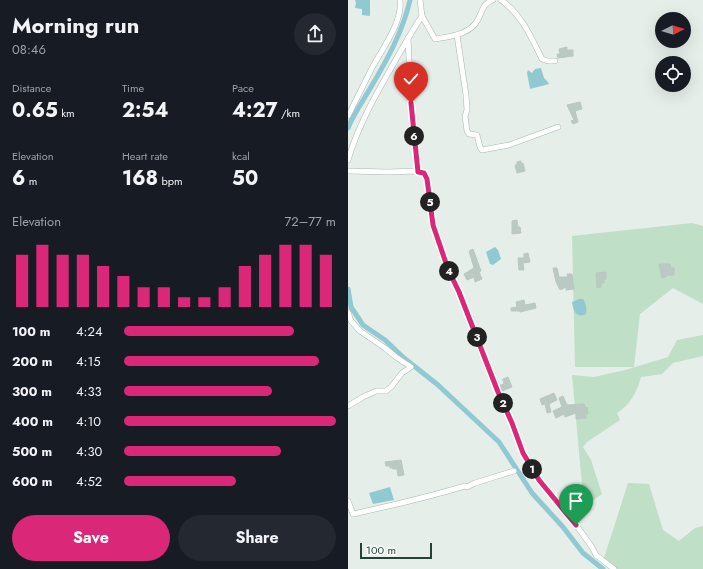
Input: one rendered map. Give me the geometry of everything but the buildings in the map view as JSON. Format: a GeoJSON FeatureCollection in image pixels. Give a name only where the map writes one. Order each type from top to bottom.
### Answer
{"type":"FeatureCollection","features":[{"type":"Feature","properties":{"kind":"street"},"geometry":{"type":"LineString","coordinates":[[348,116],[396,23],[401,6],[400,0]]}},
{"type":"Feature","properties":{"kind":"street"},"geometry":{"type":"LineString","coordinates":[[420,0],[422,16],[435,38],[457,34],[468,30],[475,25],[483,6],[487,2],[493,0]]}},
{"type":"Feature","properties":{"kind":"street"},"geometry":{"type":"LineString","coordinates":[[501,0],[514,12],[529,31],[542,59],[555,61]]}},
{"type":"Feature","properties":{"kind":"street"},"geometry":{"type":"LineString","coordinates":[[348,160],[352,145],[379,89],[408,37],[422,16]]}},
{"type":"Feature","properties":{"kind":"street"},"geometry":{"type":"LineString","coordinates":[[457,34],[466,95],[467,110],[465,116],[467,131],[469,134],[477,135],[482,150],[509,145],[558,127]]}},
{"type":"Feature","properties":{"kind":"street"},"geometry":{"type":"LineString","coordinates":[[408,37],[411,103],[418,172]]}},
{"type":"Feature","properties":{"kind":"street"},"geometry":{"type":"LineString","coordinates":[[348,171],[424,173],[427,179],[433,225],[448,269],[459,292],[523,453],[539,480],[576,525],[596,555],[614,569]]}},
{"type":"Feature","properties":{"kind":"street"},"geometry":{"type":"LineString","coordinates":[[348,312],[351,321],[360,331],[411,366],[402,373],[386,391],[376,392],[363,397],[348,406]]}},
{"type":"Feature","properties":{"kind":"street"},"geometry":{"type":"LineString","coordinates":[[348,501],[352,514],[405,503],[465,486],[467,487],[475,483],[514,471]]}},
{"type":"Feature","properties":{"kind":"green space"},"geometry":{"type":"Polygon","coordinates":[[[692,223],[703,226],[703,304],[673,288],[640,314],[634,367],[575,367],[572,236],[692,223]]]}},
{"type":"Feature","properties":{"kind":"green space"},"geometry":{"type":"Polygon","coordinates":[[[703,335],[703,356],[673,363],[662,374],[641,377],[638,388],[633,397],[626,406],[617,413],[620,420],[587,442],[583,447],[591,460],[602,494],[584,507],[572,375],[594,377],[625,370],[668,357],[677,340],[703,335]]]}},
{"type":"Feature","properties":{"kind":"green space"},"geometry":{"type":"Polygon","coordinates":[[[628,483],[649,484],[663,530],[679,541],[695,528],[703,526],[703,569],[617,569],[604,558],[628,483]]]}},
{"type":"Feature","properties":{"kind":"water"},"geometry":{"type":"Polygon","coordinates":[[[355,0],[370,0],[370,16],[362,15],[362,9],[355,8],[355,0]]]}},
{"type":"Feature","properties":{"kind":"water"},"geometry":{"type":"Polygon","coordinates":[[[541,68],[544,78],[549,84],[530,89],[527,73],[528,70],[532,73],[535,69],[541,68]]]}},
{"type":"Feature","properties":{"kind":"water"},"geometry":{"type":"Polygon","coordinates":[[[495,247],[498,250],[501,259],[493,265],[490,264],[486,252],[495,247]]]}},
{"type":"Feature","properties":{"kind":"water"},"geometry":{"type":"Polygon","coordinates":[[[583,299],[585,302],[586,314],[577,315],[574,311],[572,302],[583,299]]]}},
{"type":"Feature","properties":{"kind":"water"},"geometry":{"type":"Polygon","coordinates":[[[390,487],[394,500],[373,504],[369,493],[390,487]]]}},
{"type":"Feature","properties":{"kind":"waterway"},"geometry":{"type":"LineString","coordinates":[[348,128],[389,56],[403,23],[410,0]]}},
{"type":"Feature","properties":{"kind":"waterway"},"geometry":{"type":"LineString","coordinates":[[348,289],[351,307],[363,325],[385,340],[404,358],[438,385],[499,442],[532,493],[563,527],[583,553],[603,569]]}},
{"type":"Feature","properties":{"kind":"route"},"geometry":{"type":"LineString","coordinates":[[411,103],[418,172],[424,173],[427,179],[433,225],[448,269],[473,326],[523,453],[539,480],[576,525]]}}]}
